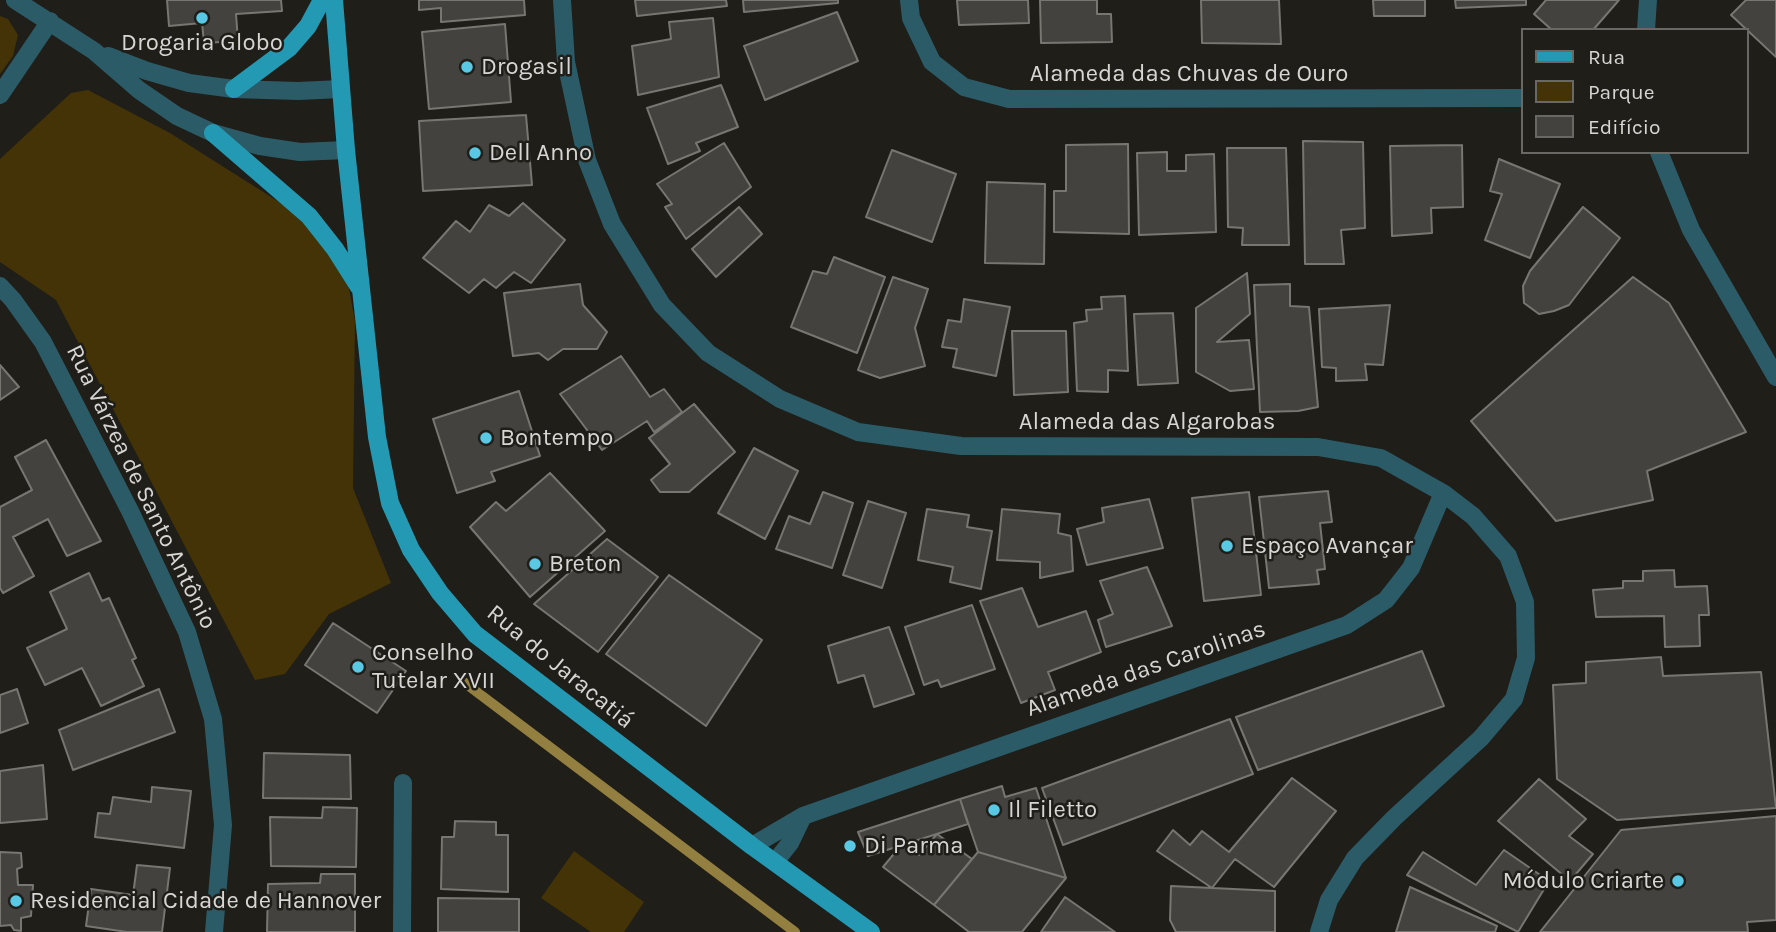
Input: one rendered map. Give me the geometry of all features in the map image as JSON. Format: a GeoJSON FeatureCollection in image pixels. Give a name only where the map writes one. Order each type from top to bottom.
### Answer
{"type":"FeatureCollection","features":[{"type":"Feature","properties":{"kind":"main road"},"geometry":{"type":"LineString","coordinates":[[234,89],[289,48],[307,26],[322,0]]}},
{"type":"Feature","properties":{"kind":"main road","name":"Rua do Jaracatiá"},"geometry":{"type":"LineString","coordinates":[[334,0],[346,150],[377,437],[390,503],[411,550],[440,593],[475,634],[508,662],[871,932]]}},
{"type":"Feature","properties":{"kind":"main road"},"geometry":{"type":"LineString","coordinates":[[213,133],[309,216],[335,249],[362,293]]}},
{"type":"Feature","properties":{"kind":"street"},"geometry":{"type":"LineString","coordinates":[[15,0],[94,51],[177,116],[213,133],[260,146],[300,152],[346,150]]}},
{"type":"Feature","properties":{"kind":"street"},"geometry":{"type":"LineString","coordinates":[[29,0],[45,18]]}},
{"type":"Feature","properties":{"kind":"street","name":"Alameda das Algarobas"},"geometry":{"type":"LineString","coordinates":[[562,0],[566,62],[587,160],[612,224],[662,305],[708,353],[780,399],[858,432],[961,446],[1318,447],[1381,458],[1443,493],[1474,516],[1508,556],[1525,602],[1527,658],[1514,699],[1481,738],[1354,858],[1329,900],[1319,932]]}},
{"type":"Feature","properties":{"kind":"street","name":"Alameda das Chuvas de Ouro"},"geometry":{"type":"LineString","coordinates":[[909,0],[911,18],[932,62],[964,87],[1009,99],[1520,98]]}},
{"type":"Feature","properties":{"kind":"street"},"geometry":{"type":"LineString","coordinates":[[1646,28],[1648,0]]}},
{"type":"Feature","properties":{"kind":"street"},"geometry":{"type":"LineString","coordinates":[[0,95],[45,18]]}},
{"type":"Feature","properties":{"kind":"street"},"geometry":{"type":"LineString","coordinates":[[94,51],[189,83],[234,89],[298,92],[341,89]]}},
{"type":"Feature","properties":{"kind":"street"},"geometry":{"type":"LineString","coordinates":[[1660,154],[1691,230],[1776,377]]}},
{"type":"Feature","properties":{"kind":"street","name":"Rua Várzea de Santo Antônio"},"geometry":{"type":"LineString","coordinates":[[0,286],[43,342],[130,511],[187,632],[214,719],[223,825],[214,932]]}},
{"type":"Feature","properties":{"kind":"street","name":"Alameda das Carolinas"},"geometry":{"type":"LineString","coordinates":[[752,846],[803,816],[1347,625],[1386,600],[1411,568],[1443,493]]}},
{"type":"Feature","properties":{"kind":"street"},"geometry":{"type":"LineString","coordinates":[[402,932],[403,782]]}},
{"type":"Feature","properties":{"kind":"street"},"geometry":{"type":"LineString","coordinates":[[775,862],[790,843],[803,816]]}},
{"type":"Feature","properties":{"kind":"green space"},"geometry":{"type":"Polygon","coordinates":[[[0,16],[8,19],[18,35],[13,56],[0,74],[0,16]]]}},
{"type":"Feature","properties":{"kind":"green space"},"geometry":{"type":"Polygon","coordinates":[[[88,90],[170,133],[287,207],[325,243],[347,278],[355,321],[353,488],[391,583],[329,614],[285,674],[255,680],[56,300],[0,262],[0,159],[71,93],[88,90]]]}},
{"type":"Feature","properties":{"kind":"green space"},"geometry":{"type":"Polygon","coordinates":[[[574,851],[644,902],[624,932],[591,932],[541,898],[574,851]]]}},
{"type":"Feature","properties":{"kind":"building","name":"Drogaria Globo"},"geometry":{"type":"Polygon","coordinates":[[[167,0],[281,0],[282,11],[236,14],[238,41],[204,43],[202,23],[169,26],[167,0]]]}},
{"type":"Feature","properties":{"kind":"building"},"geometry":{"type":"Polygon","coordinates":[[[419,0],[524,0],[525,15],[441,22],[441,8],[419,10],[419,0]]]}},
{"type":"Feature","properties":{"kind":"building"},"geometry":{"type":"Polygon","coordinates":[[[635,0],[726,0],[727,6],[637,16],[635,0]]]}},
{"type":"Feature","properties":{"kind":"building"},"geometry":{"type":"Polygon","coordinates":[[[743,0],[838,0],[838,3],[744,12],[743,0]]]}},
{"type":"Feature","properties":{"kind":"building"},"geometry":{"type":"Polygon","coordinates":[[[957,0],[1028,0],[1029,23],[959,25],[957,0]]]}},
{"type":"Feature","properties":{"kind":"building"},"geometry":{"type":"Polygon","coordinates":[[[1040,0],[1097,0],[1097,14],[1111,14],[1112,42],[1041,43],[1040,0]]]}},
{"type":"Feature","properties":{"kind":"building"},"geometry":{"type":"Polygon","coordinates":[[[1201,0],[1279,0],[1281,44],[1202,43],[1201,0]]]}},
{"type":"Feature","properties":{"kind":"building"},"geometry":{"type":"Polygon","coordinates":[[[1373,0],[1425,0],[1425,16],[1374,16],[1373,0]]]}},
{"type":"Feature","properties":{"kind":"building"},"geometry":{"type":"Polygon","coordinates":[[[1455,0],[1526,0],[1526,5],[1456,8],[1455,0]]]}},
{"type":"Feature","properties":{"kind":"building"},"geometry":{"type":"Polygon","coordinates":[[[1546,0],[1619,0],[1595,28],[1550,28],[1534,14],[1546,0]]]}},
{"type":"Feature","properties":{"kind":"building"},"geometry":{"type":"Polygon","coordinates":[[[1746,0],[1776,0],[1776,57],[1748,28],[1731,15],[1746,0]]]}},
{"type":"Feature","properties":{"kind":"building"},"geometry":{"type":"Polygon","coordinates":[[[837,12],[858,61],[765,100],[744,46],[837,12]]]}},
{"type":"Feature","properties":{"kind":"building"},"geometry":{"type":"Polygon","coordinates":[[[713,18],[719,77],[638,95],[632,46],[671,39],[669,22],[713,18]]]}},
{"type":"Feature","properties":{"kind":"building","name":"Drogasil"},"geometry":{"type":"Polygon","coordinates":[[[505,24],[511,102],[429,109],[422,32],[505,24]]]}},
{"type":"Feature","properties":{"kind":"building"},"geometry":{"type":"Polygon","coordinates":[[[721,85],[738,127],[696,143],[700,151],[668,164],[647,108],[721,85]]]}},
{"type":"Feature","properties":{"kind":"building","name":"Dell Anno"},"geometry":{"type":"Polygon","coordinates":[[[526,115],[532,185],[423,191],[419,121],[526,115]]]}},
{"type":"Feature","properties":{"kind":"building"},"geometry":{"type":"Polygon","coordinates":[[[1303,141],[1363,142],[1365,228],[1341,230],[1344,264],[1305,264],[1303,141]]]}},
{"type":"Feature","properties":{"kind":"building"},"geometry":{"type":"Polygon","coordinates":[[[724,143],[751,187],[686,239],[665,207],[672,204],[657,184],[724,143]]]}},
{"type":"Feature","properties":{"kind":"building"},"geometry":{"type":"Polygon","coordinates":[[[1128,144],[1129,234],[1054,232],[1054,191],[1066,191],[1066,145],[1128,144]]]}},
{"type":"Feature","properties":{"kind":"building"},"geometry":{"type":"Polygon","coordinates":[[[1462,145],[1463,207],[1431,208],[1432,233],[1392,236],[1390,146],[1462,145]]]}},
{"type":"Feature","properties":{"kind":"building"},"geometry":{"type":"Polygon","coordinates":[[[1227,148],[1286,148],[1289,245],[1242,245],[1243,228],[1228,227],[1227,148]]]}},
{"type":"Feature","properties":{"kind":"building"},"geometry":{"type":"Polygon","coordinates":[[[892,150],[956,174],[932,242],[866,217],[892,150]]]}},
{"type":"Feature","properties":{"kind":"building"},"geometry":{"type":"Polygon","coordinates":[[[1167,152],[1167,171],[1186,171],[1186,155],[1214,154],[1216,232],[1139,235],[1137,153],[1167,152]]]}},
{"type":"Feature","properties":{"kind":"building"},"geometry":{"type":"Polygon","coordinates":[[[1499,159],[1560,184],[1530,258],[1485,240],[1502,194],[1490,191],[1499,159]]]}},
{"type":"Feature","properties":{"kind":"building"},"geometry":{"type":"Polygon","coordinates":[[[987,182],[1045,184],[1044,264],[985,263],[987,182]]]}},
{"type":"Feature","properties":{"kind":"building"},"geometry":{"type":"Polygon","coordinates":[[[523,203],[565,240],[531,283],[514,272],[496,288],[484,279],[469,293],[423,258],[456,221],[470,232],[489,205],[509,216],[523,203]]]}},
{"type":"Feature","properties":{"kind":"building"},"geometry":{"type":"Polygon","coordinates":[[[739,207],[762,234],[716,277],[692,249],[739,207]]]}},
{"type":"Feature","properties":{"kind":"building"},"geometry":{"type":"Polygon","coordinates":[[[1583,207],[1620,238],[1569,305],[1539,314],[1524,303],[1523,286],[1530,271],[1583,207]]]}},
{"type":"Feature","properties":{"kind":"building"},"geometry":{"type":"Polygon","coordinates":[[[834,257],[885,277],[857,353],[791,327],[813,271],[827,274],[834,257]]]}},
{"type":"Feature","properties":{"kind":"building"},"geometry":{"type":"Polygon","coordinates":[[[1247,273],[1250,314],[1217,342],[1249,340],[1254,389],[1230,391],[1196,372],[1196,308],[1247,273]]]}},
{"type":"Feature","properties":{"kind":"building"},"geometry":{"type":"Polygon","coordinates":[[[893,277],[928,289],[915,328],[925,366],[880,378],[858,370],[893,277]]]}},
{"type":"Feature","properties":{"kind":"building"},"geometry":{"type":"Polygon","coordinates":[[[1633,277],[1669,303],[1746,432],[1647,471],[1653,500],[1556,521],[1471,421],[1633,277]]]}},
{"type":"Feature","properties":{"kind":"building"},"geometry":{"type":"Polygon","coordinates":[[[580,284],[583,305],[607,332],[597,349],[563,349],[548,360],[539,353],[513,356],[504,293],[580,284]]]}},
{"type":"Feature","properties":{"kind":"building"},"geometry":{"type":"Polygon","coordinates":[[[1290,284],[1290,306],[1309,307],[1318,407],[1298,411],[1260,412],[1254,285],[1290,284]]]}},
{"type":"Feature","properties":{"kind":"building"},"geometry":{"type":"Polygon","coordinates":[[[1125,296],[1128,371],[1108,370],[1108,392],[1077,391],[1074,323],[1087,321],[1086,310],[1102,309],[1101,297],[1125,296]]]}},
{"type":"Feature","properties":{"kind":"building"},"geometry":{"type":"Polygon","coordinates":[[[964,299],[1010,307],[996,376],[953,367],[957,349],[942,347],[948,320],[961,322],[964,299]]]}},
{"type":"Feature","properties":{"kind":"building"},"geometry":{"type":"Polygon","coordinates":[[[1390,305],[1383,365],[1365,364],[1367,380],[1336,381],[1336,368],[1322,367],[1319,309],[1390,305]]]}},
{"type":"Feature","properties":{"kind":"building"},"geometry":{"type":"Polygon","coordinates":[[[1173,313],[1178,383],[1138,385],[1134,314],[1173,313]]]}},
{"type":"Feature","properties":{"kind":"building"},"geometry":{"type":"Polygon","coordinates":[[[1012,331],[1066,331],[1068,392],[1014,395],[1012,331]]]}},
{"type":"Feature","properties":{"kind":"building"},"geometry":{"type":"Polygon","coordinates":[[[621,356],[650,397],[664,389],[682,412],[654,432],[647,421],[602,450],[560,394],[621,356]]]}},
{"type":"Feature","properties":{"kind":"building"},"geometry":{"type":"Polygon","coordinates":[[[0,365],[19,387],[0,400],[0,365]]]}},
{"type":"Feature","properties":{"kind":"building","name":"Bontempo"},"geometry":{"type":"Polygon","coordinates":[[[519,391],[540,456],[491,472],[495,481],[457,493],[433,419],[519,391]]]}},
{"type":"Feature","properties":{"kind":"building"},"geometry":{"type":"Polygon","coordinates":[[[694,404],[735,452],[689,492],[660,492],[651,480],[670,464],[649,438],[694,404]]]}},
{"type":"Feature","properties":{"kind":"building"},"geometry":{"type":"Polygon","coordinates":[[[46,440],[101,541],[67,556],[48,519],[13,537],[34,576],[3,593],[0,588],[0,507],[32,490],[15,457],[46,440]]]}},
{"type":"Feature","properties":{"kind":"building"},"geometry":{"type":"Polygon","coordinates":[[[754,448],[798,471],[765,539],[718,513],[754,448]]]}},
{"type":"Feature","properties":{"kind":"building","name":"Breton"},"geometry":{"type":"Polygon","coordinates":[[[550,473],[605,531],[530,597],[470,527],[496,502],[506,511],[550,473]]]}},
{"type":"Feature","properties":{"kind":"building"},"geometry":{"type":"Polygon","coordinates":[[[1328,491],[1332,522],[1320,523],[1325,569],[1317,570],[1319,584],[1269,588],[1259,497],[1328,491]]]}},
{"type":"Feature","properties":{"kind":"building"},"geometry":{"type":"Polygon","coordinates":[[[823,492],[853,503],[832,568],[776,549],[789,516],[810,524],[823,492]]]}},
{"type":"Feature","properties":{"kind":"building","name":"Espaço Avançar"},"geometry":{"type":"Polygon","coordinates":[[[1249,492],[1261,595],[1204,601],[1192,498],[1249,492]]]}},
{"type":"Feature","properties":{"kind":"building"},"geometry":{"type":"Polygon","coordinates":[[[1149,499],[1163,548],[1087,565],[1077,529],[1104,522],[1102,508],[1149,499]]]}},
{"type":"Feature","properties":{"kind":"building"},"geometry":{"type":"Polygon","coordinates":[[[868,501],[906,513],[882,588],[843,575],[868,501]]]}},
{"type":"Feature","properties":{"kind":"building"},"geometry":{"type":"Polygon","coordinates":[[[927,509],[969,515],[967,527],[992,531],[981,589],[950,582],[953,567],[918,560],[927,509]]]}},
{"type":"Feature","properties":{"kind":"building"},"geometry":{"type":"Polygon","coordinates":[[[1002,509],[1060,514],[1058,533],[1071,536],[1073,571],[1040,578],[1040,562],[997,560],[1002,509]]]}},
{"type":"Feature","properties":{"kind":"building"},"geometry":{"type":"Polygon","coordinates":[[[607,539],[658,577],[598,652],[534,604],[607,539]]]}},
{"type":"Feature","properties":{"kind":"building"},"geometry":{"type":"Polygon","coordinates":[[[1147,567],[1172,626],[1106,647],[1098,620],[1113,614],[1100,581],[1147,567]]]}},
{"type":"Feature","properties":{"kind":"building"},"geometry":{"type":"Polygon","coordinates":[[[1674,570],[1675,587],[1707,586],[1709,615],[1699,615],[1700,646],[1665,647],[1664,616],[1596,617],[1593,590],[1623,588],[1623,581],[1643,581],[1643,571],[1674,570]]]}},
{"type":"Feature","properties":{"kind":"building"},"geometry":{"type":"Polygon","coordinates":[[[89,573],[102,601],[109,598],[136,658],[132,660],[144,686],[101,706],[82,668],[45,685],[27,648],[67,629],[50,592],[89,573]]]}},
{"type":"Feature","properties":{"kind":"building"},"geometry":{"type":"Polygon","coordinates":[[[669,575],[762,640],[706,726],[606,654],[669,575]]]}},
{"type":"Feature","properties":{"kind":"building"},"geometry":{"type":"Polygon","coordinates":[[[1022,588],[1038,627],[1086,611],[1101,652],[1048,672],[1055,690],[1021,703],[980,601],[1022,588]]]}},
{"type":"Feature","properties":{"kind":"building"},"geometry":{"type":"Polygon","coordinates":[[[972,605],[995,669],[941,687],[938,680],[924,685],[905,627],[972,605]]]}},
{"type":"Feature","properties":{"kind":"building"},"geometry":{"type":"Polygon","coordinates":[[[333,623],[406,671],[377,713],[305,665],[333,623]]]}},
{"type":"Feature","properties":{"kind":"building"},"geometry":{"type":"Polygon","coordinates":[[[889,627],[914,694],[874,707],[864,675],[838,683],[828,646],[889,627]]]}},
{"type":"Feature","properties":{"kind":"building"},"geometry":{"type":"Polygon","coordinates":[[[1422,651],[1444,706],[1258,770],[1236,717],[1422,651]]]}},
{"type":"Feature","properties":{"kind":"building"},"geometry":{"type":"Polygon","coordinates":[[[1661,657],[1663,676],[1761,672],[1776,808],[1617,820],[1557,779],[1553,685],[1586,683],[1586,662],[1661,657]]]}},
{"type":"Feature","properties":{"kind":"building"},"geometry":{"type":"Polygon","coordinates":[[[17,689],[28,723],[0,733],[0,695],[17,689]]]}},
{"type":"Feature","properties":{"kind":"building"},"geometry":{"type":"Polygon","coordinates":[[[159,689],[175,732],[73,770],[59,730],[159,689]]]}},
{"type":"Feature","properties":{"kind":"building"},"geometry":{"type":"Polygon","coordinates":[[[1230,719],[1253,774],[1063,845],[1042,788],[1230,719]]]}},
{"type":"Feature","properties":{"kind":"building"},"geometry":{"type":"Polygon","coordinates":[[[264,753],[350,755],[351,799],[263,798],[264,753]]]}},
{"type":"Feature","properties":{"kind":"building"},"geometry":{"type":"Polygon","coordinates":[[[43,765],[47,819],[0,823],[0,771],[43,765]]]}},
{"type":"Feature","properties":{"kind":"building"},"geometry":{"type":"Polygon","coordinates":[[[1292,778],[1336,811],[1274,887],[1235,859],[1212,888],[1157,851],[1173,830],[1190,845],[1202,831],[1229,852],[1292,778]]]}},
{"type":"Feature","properties":{"kind":"building"},"geometry":{"type":"Polygon","coordinates":[[[1539,779],[1586,819],[1569,836],[1593,854],[1570,881],[1498,821],[1539,779]]]}},
{"type":"Feature","properties":{"kind":"building"},"geometry":{"type":"Polygon","coordinates":[[[1002,786],[1005,797],[1036,788],[1066,878],[978,852],[960,799],[1002,786]]]}},
{"type":"Feature","properties":{"kind":"building"},"geometry":{"type":"Polygon","coordinates":[[[152,787],[191,791],[184,848],[95,837],[98,813],[110,814],[113,797],[151,802],[152,787]]]}},
{"type":"Feature","properties":{"kind":"building"},"geometry":{"type":"Polygon","coordinates":[[[960,799],[968,824],[868,856],[858,832],[960,799]]]}},
{"type":"Feature","properties":{"kind":"building"},"geometry":{"type":"Polygon","coordinates":[[[323,807],[357,808],[356,867],[271,866],[270,817],[322,818],[323,807]]]}},
{"type":"Feature","properties":{"kind":"building","name":"Módulo Criarte"},"geometry":{"type":"Polygon","coordinates":[[[1776,816],[1776,920],[1747,922],[1748,932],[1540,932],[1621,830],[1776,816]]]}},
{"type":"Feature","properties":{"kind":"building"},"geometry":{"type":"Polygon","coordinates":[[[455,821],[496,822],[496,835],[508,835],[508,892],[441,889],[442,837],[454,837],[455,821]]]}},
{"type":"Feature","properties":{"kind":"building"},"geometry":{"type":"Polygon","coordinates":[[[937,834],[972,859],[934,905],[883,867],[903,843],[919,855],[937,834]]]}},
{"type":"Feature","properties":{"kind":"building"},"geometry":{"type":"Polygon","coordinates":[[[1504,850],[1549,881],[1518,932],[1407,875],[1423,852],[1476,885],[1504,850]]]}},
{"type":"Feature","properties":{"kind":"building","name":"Residencial Cidade de Hannover"},"geometry":{"type":"Polygon","coordinates":[[[0,852],[21,853],[22,867],[17,869],[18,885],[33,885],[31,916],[21,918],[21,931],[14,930],[11,925],[0,926],[0,852]]]}},
{"type":"Feature","properties":{"kind":"building"},"geometry":{"type":"Polygon","coordinates":[[[978,852],[1066,878],[1022,932],[969,932],[934,905],[978,852]]]}},
{"type":"Feature","properties":{"kind":"building"},"geometry":{"type":"Polygon","coordinates":[[[137,865],[170,868],[162,932],[127,932],[86,926],[91,889],[133,895],[137,865]]]}},
{"type":"Feature","properties":{"kind":"building"},"geometry":{"type":"Polygon","coordinates":[[[321,874],[355,874],[355,932],[267,932],[268,884],[320,883],[321,874]]]}},
{"type":"Feature","properties":{"kind":"building"},"geometry":{"type":"Polygon","coordinates":[[[1171,886],[1275,891],[1275,932],[1176,932],[1170,920],[1171,886]]]}},
{"type":"Feature","properties":{"kind":"building"},"geometry":{"type":"Polygon","coordinates":[[[1410,887],[1497,926],[1495,932],[1396,932],[1410,887]]]}},
{"type":"Feature","properties":{"kind":"building"},"geometry":{"type":"Polygon","coordinates":[[[1065,897],[1115,932],[1041,932],[1065,897]]]}},
{"type":"Feature","properties":{"kind":"building"},"geometry":{"type":"Polygon","coordinates":[[[438,898],[519,899],[519,932],[438,932],[438,898]]]}},
{"type":"Feature","properties":{"kind":"waterway"},"geometry":{"type":"LineString","coordinates":[[461,680],[795,932]]}},
{"type":"Feature","properties":{"kind":"place","name":"Drogaria Globo"},"geometry":{"type":"Point","coordinates":[202,18]}},
{"type":"Feature","properties":{"kind":"place","name":"Drogasil"},"geometry":{"type":"Point","coordinates":[467,67]}},
{"type":"Feature","properties":{"kind":"place","name":"Dell Anno"},"geometry":{"type":"Point","coordinates":[475,153]}},
{"type":"Feature","properties":{"kind":"place","name":"Bontempo"},"geometry":{"type":"Point","coordinates":[486,438]}},
{"type":"Feature","properties":{"kind":"place","name":"Espaço Avançar"},"geometry":{"type":"Point","coordinates":[1227,546]}},
{"type":"Feature","properties":{"kind":"place","name":"Breton"},"geometry":{"type":"Point","coordinates":[535,564]}},
{"type":"Feature","properties":{"kind":"place","name":"Conselho Tutelar XVII"},"geometry":{"type":"Point","coordinates":[358,667]}},
{"type":"Feature","properties":{"kind":"place","name":"Il Filetto"},"geometry":{"type":"Point","coordinates":[994,810]}},
{"type":"Feature","properties":{"kind":"place","name":"Di Parma"},"geometry":{"type":"Point","coordinates":[850,846]}},
{"type":"Feature","properties":{"kind":"place","name":"Módulo Criarte"},"geometry":{"type":"Point","coordinates":[1678,881]}},
{"type":"Feature","properties":{"kind":"place","name":"Residencial Cidade de Hannover"},"geometry":{"type":"Point","coordinates":[16,901]}}]}
